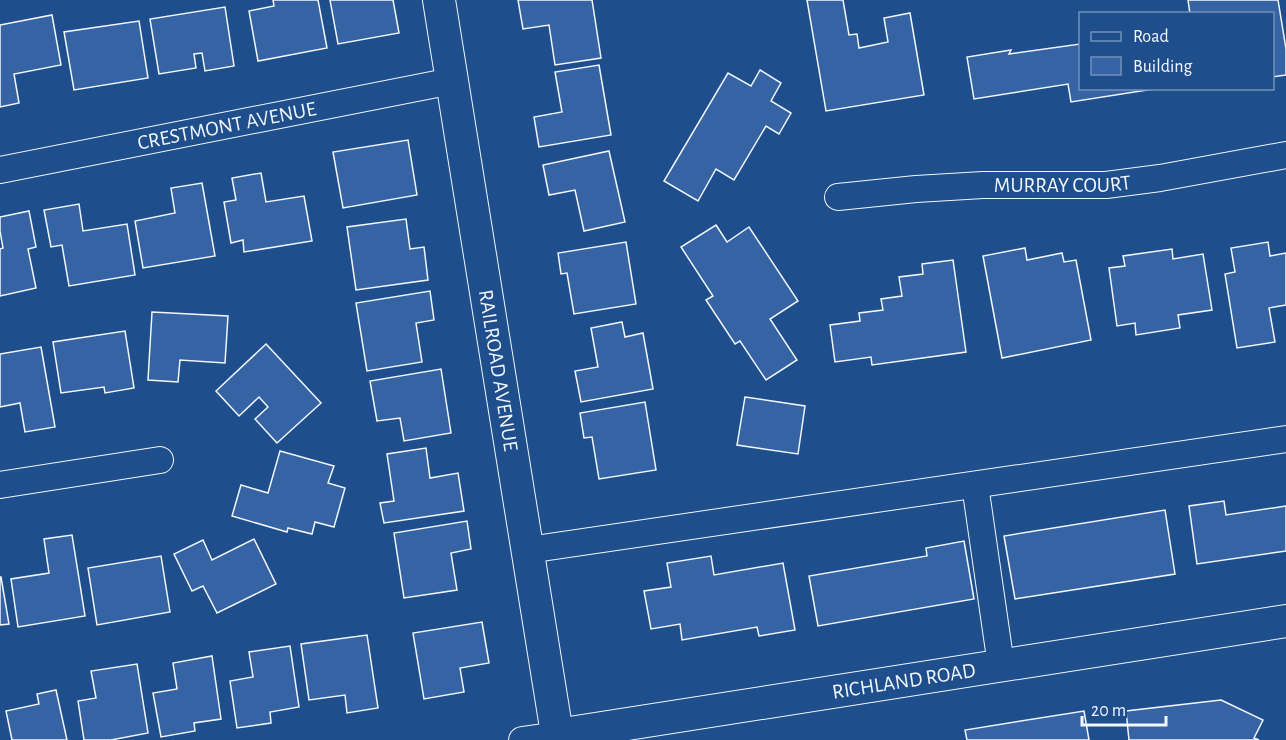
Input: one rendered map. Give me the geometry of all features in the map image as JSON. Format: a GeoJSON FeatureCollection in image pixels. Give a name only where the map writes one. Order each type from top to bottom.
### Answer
{"type":"FeatureCollection","features":[{"type":"Feature","properties":{"kind":"street","name":"RAILROAD AVENUE"},"geometry":{"type":"LineString","coordinates":[[439,0],[558,737]]}},
{"type":"Feature","properties":{"kind":"street","name":"CRESTMONT AVENUE"},"geometry":{"type":"LineString","coordinates":[[0,170],[452,81]]}},
{"type":"Feature","properties":{"kind":"street","name":"MURRAY COURT"},"geometry":{"type":"LineString","coordinates":[[838,197],[983,185],[1107,185],[1160,178],[1286,155]]}},
{"type":"Feature","properties":{"kind":"street"},"geometry":{"type":"LineString","coordinates":[[528,550],[1286,439]]}},
{"type":"Feature","properties":{"kind":"street"},"geometry":{"type":"LineString","coordinates":[[0,485],[159,460]]}},
{"type":"Feature","properties":{"kind":"street"},"geometry":{"type":"LineString","coordinates":[[975,484],[1001,665]]}},
{"type":"Feature","properties":{"kind":"street","name":"RICHLAND ROAD"},"geometry":{"type":"LineString","coordinates":[[522,740],[558,737],[1286,621]]}},
{"type":"Feature","properties":{"kind":"building"},"geometry":{"type":"Polygon","coordinates":[[[273,0],[318,0],[327,48],[258,61],[249,11],[274,6],[273,0]]]}},
{"type":"Feature","properties":{"kind":"building"},"geometry":{"type":"Polygon","coordinates":[[[330,0],[393,0],[399,33],[338,44],[330,0]]]}},
{"type":"Feature","properties":{"kind":"building"},"geometry":{"type":"Polygon","coordinates":[[[518,0],[592,0],[601,58],[555,65],[549,25],[523,29],[518,0]]]}},
{"type":"Feature","properties":{"kind":"building"},"geometry":{"type":"Polygon","coordinates":[[[807,0],[843,0],[849,35],[857,34],[859,48],[888,42],[884,18],[910,13],[924,95],[826,111],[807,0]]]}},
{"type":"Feature","properties":{"kind":"building"},"geometry":{"type":"Polygon","coordinates":[[[1188,0],[1278,0],[1286,49],[1286,75],[1274,77],[1274,12],[1190,12],[1188,0]]]}},
{"type":"Feature","properties":{"kind":"building"},"geometry":{"type":"Polygon","coordinates":[[[225,7],[234,66],[205,71],[202,53],[194,54],[196,68],[159,74],[150,19],[225,7]]]}},
{"type":"Feature","properties":{"kind":"building"},"geometry":{"type":"Polygon","coordinates":[[[52,15],[61,65],[14,74],[19,103],[0,107],[0,25],[52,15]]]}},
{"type":"Feature","properties":{"kind":"building"},"geometry":{"type":"Polygon","coordinates":[[[139,21],[148,78],[74,90],[64,32],[139,21]]]}},
{"type":"Feature","properties":{"kind":"building"},"geometry":{"type":"Polygon","coordinates":[[[1079,44],[1079,90],[1147,90],[1071,102],[1068,84],[974,99],[967,57],[1011,50],[1009,54],[1079,44]]]}},
{"type":"Feature","properties":{"kind":"building"},"geometry":{"type":"Polygon","coordinates":[[[599,65],[611,135],[539,147],[534,117],[562,112],[555,72],[599,65]]]}},
{"type":"Feature","properties":{"kind":"building"},"geometry":{"type":"Polygon","coordinates":[[[760,70],[781,83],[771,101],[791,113],[779,134],[766,126],[734,180],[716,169],[698,201],[664,181],[728,73],[751,86],[760,70]]]}},
{"type":"Feature","properties":{"kind":"building"},"geometry":{"type":"Polygon","coordinates":[[[408,140],[417,195],[343,208],[333,152],[408,140]]]}},
{"type":"Feature","properties":{"kind":"building"},"geometry":{"type":"Polygon","coordinates":[[[609,151],[625,222],[584,231],[575,190],[549,195],[543,165],[609,151]]]}},
{"type":"Feature","properties":{"kind":"building"},"geometry":{"type":"Polygon","coordinates":[[[261,173],[266,202],[304,196],[312,241],[244,252],[243,240],[231,243],[224,202],[236,200],[232,178],[261,173]]]}},
{"type":"Feature","properties":{"kind":"building"},"geometry":{"type":"Polygon","coordinates":[[[202,183],[215,256],[143,268],[135,221],[175,213],[171,188],[202,183]]]}},
{"type":"Feature","properties":{"kind":"building"},"geometry":{"type":"Polygon","coordinates":[[[79,204],[83,231],[127,224],[135,275],[69,286],[62,245],[51,247],[44,210],[79,204]]]}},
{"type":"Feature","properties":{"kind":"building"},"geometry":{"type":"Polygon","coordinates":[[[29,211],[36,247],[28,249],[36,288],[0,296],[0,249],[3,248],[0,217],[29,211]]]}},
{"type":"Feature","properties":{"kind":"building"},"geometry":{"type":"Polygon","coordinates":[[[406,219],[410,249],[424,247],[428,280],[356,290],[347,227],[406,219]]]}},
{"type":"Feature","properties":{"kind":"building"},"geometry":{"type":"Polygon","coordinates":[[[716,225],[727,242],[749,227],[798,301],[770,319],[797,360],[766,380],[740,341],[735,344],[706,300],[713,296],[681,247],[716,225]]]}},
{"type":"Feature","properties":{"kind":"building"},"geometry":{"type":"Polygon","coordinates":[[[626,242],[636,304],[574,314],[567,273],[561,274],[558,253],[626,242]]]}},
{"type":"Feature","properties":{"kind":"building"},"geometry":{"type":"Polygon","coordinates":[[[1268,242],[1270,256],[1286,253],[1286,305],[1269,308],[1275,342],[1237,348],[1225,274],[1235,272],[1231,248],[1268,242]]]}},
{"type":"Feature","properties":{"kind":"building"},"geometry":{"type":"Polygon","coordinates":[[[1025,248],[1027,260],[1062,253],[1064,262],[1076,260],[1091,340],[1002,358],[983,256],[1025,248]]]}},
{"type":"Feature","properties":{"kind":"building"},"geometry":{"type":"Polygon","coordinates":[[[1172,249],[1173,259],[1203,254],[1212,310],[1178,315],[1180,328],[1136,335],[1135,323],[1117,326],[1109,268],[1125,266],[1123,256],[1172,249]]]}},
{"type":"Feature","properties":{"kind":"building"},"geometry":{"type":"Polygon","coordinates":[[[953,260],[966,352],[872,365],[871,357],[835,362],[830,325],[860,321],[859,313],[883,310],[881,299],[902,296],[899,277],[923,274],[922,264],[953,260]]]}},
{"type":"Feature","properties":{"kind":"building"},"geometry":{"type":"Polygon","coordinates":[[[430,291],[434,320],[416,323],[422,362],[367,371],[356,303],[430,291]]]}},
{"type":"Feature","properties":{"kind":"building"},"geometry":{"type":"Polygon","coordinates":[[[152,312],[228,316],[225,363],[180,360],[178,382],[148,380],[152,312]]]}},
{"type":"Feature","properties":{"kind":"building"},"geometry":{"type":"Polygon","coordinates":[[[622,322],[625,337],[643,333],[653,389],[581,402],[575,371],[598,367],[591,328],[622,322]]]}},
{"type":"Feature","properties":{"kind":"building"},"geometry":{"type":"Polygon","coordinates":[[[125,331],[134,388],[105,393],[104,387],[61,393],[53,342],[125,331]]]}},
{"type":"Feature","properties":{"kind":"building"},"geometry":{"type":"Polygon","coordinates":[[[266,344],[321,403],[277,443],[255,419],[268,407],[259,397],[239,416],[216,391],[266,344]]]}},
{"type":"Feature","properties":{"kind":"building"},"geometry":{"type":"Polygon","coordinates":[[[41,347],[55,427],[25,432],[20,403],[0,407],[0,354],[41,347]]]}},
{"type":"Feature","properties":{"kind":"building"},"geometry":{"type":"Polygon","coordinates":[[[441,369],[451,433],[404,441],[400,418],[377,421],[370,381],[441,369]]]}},
{"type":"Feature","properties":{"kind":"building"},"geometry":{"type":"Polygon","coordinates":[[[745,397],[805,406],[798,454],[737,445],[745,397]]]}},
{"type":"Feature","properties":{"kind":"building"},"geometry":{"type":"Polygon","coordinates":[[[645,402],[656,470],[599,479],[592,437],[584,438],[580,413],[645,402]]]}},
{"type":"Feature","properties":{"kind":"building"},"geometry":{"type":"Polygon","coordinates":[[[426,448],[430,478],[458,473],[464,511],[384,523],[380,503],[394,501],[387,454],[426,448]]]}},
{"type":"Feature","properties":{"kind":"building"},"geometry":{"type":"Polygon","coordinates":[[[280,451],[334,466],[328,483],[345,488],[334,527],[315,522],[312,534],[288,528],[287,532],[232,516],[241,485],[268,493],[280,451]]]}},
{"type":"Feature","properties":{"kind":"building"},"geometry":{"type":"Polygon","coordinates":[[[1224,501],[1226,515],[1286,506],[1286,551],[1197,564],[1189,506],[1224,501]]]}},
{"type":"Feature","properties":{"kind":"building"},"geometry":{"type":"Polygon","coordinates":[[[1165,510],[1175,574],[1015,599],[1004,536],[1165,510]]]}},
{"type":"Feature","properties":{"kind":"building"},"geometry":{"type":"Polygon","coordinates":[[[467,521],[471,549],[451,553],[457,590],[404,598],[394,533],[467,521]]]}},
{"type":"Feature","properties":{"kind":"building"},"geometry":{"type":"Polygon","coordinates":[[[72,535],[85,616],[18,627],[11,579],[49,573],[44,539],[72,535]]]}},
{"type":"Feature","properties":{"kind":"building"},"geometry":{"type":"Polygon","coordinates":[[[254,539],[276,584],[217,613],[203,586],[192,591],[174,554],[203,540],[212,560],[254,539]]]}},
{"type":"Feature","properties":{"kind":"building"},"geometry":{"type":"Polygon","coordinates":[[[964,541],[974,599],[818,626],[809,576],[927,556],[926,548],[964,541]]]}},
{"type":"Feature","properties":{"kind":"building"},"geometry":{"type":"Polygon","coordinates":[[[161,556],[170,612],[97,625],[88,568],[161,556]]]}},
{"type":"Feature","properties":{"kind":"building"},"geometry":{"type":"Polygon","coordinates":[[[711,556],[714,575],[783,563],[795,630],[759,636],[757,627],[682,640],[680,624],[651,629],[644,591],[671,587],[667,563],[711,556]]]}},
{"type":"Feature","properties":{"kind":"building"},"geometry":{"type":"Polygon","coordinates":[[[0,577],[9,624],[0,625],[0,577]]]}},
{"type":"Feature","properties":{"kind":"building"},"geometry":{"type":"Polygon","coordinates":[[[482,622],[489,663],[460,668],[464,692],[424,699],[413,633],[482,622]]]}},
{"type":"Feature","properties":{"kind":"building"},"geometry":{"type":"Polygon","coordinates":[[[367,635],[378,708],[347,713],[345,695],[309,700],[301,644],[367,635]]]}},
{"type":"Feature","properties":{"kind":"building"},"geometry":{"type":"Polygon","coordinates":[[[290,646],[299,707],[270,712],[271,723],[237,728],[230,681],[253,677],[249,652],[290,646]]]}},
{"type":"Feature","properties":{"kind":"building"},"geometry":{"type":"Polygon","coordinates":[[[212,656],[221,719],[194,723],[195,731],[161,737],[153,693],[177,689],[173,663],[212,656]]]}},
{"type":"Feature","properties":{"kind":"building"},"geometry":{"type":"Polygon","coordinates":[[[137,664],[148,733],[111,740],[84,740],[78,701],[96,698],[91,671],[137,664]]]}},
{"type":"Feature","properties":{"kind":"building"},"geometry":{"type":"Polygon","coordinates":[[[56,690],[67,740],[12,740],[6,711],[39,704],[37,694],[56,690]]]}},
{"type":"Feature","properties":{"kind":"building"},"geometry":{"type":"Polygon","coordinates":[[[1221,700],[1263,720],[1254,738],[1259,740],[1129,740],[1126,711],[1221,700]]]}},
{"type":"Feature","properties":{"kind":"building"},"geometry":{"type":"Polygon","coordinates":[[[1084,711],[1089,740],[967,740],[965,730],[1084,711]]]}}]}
